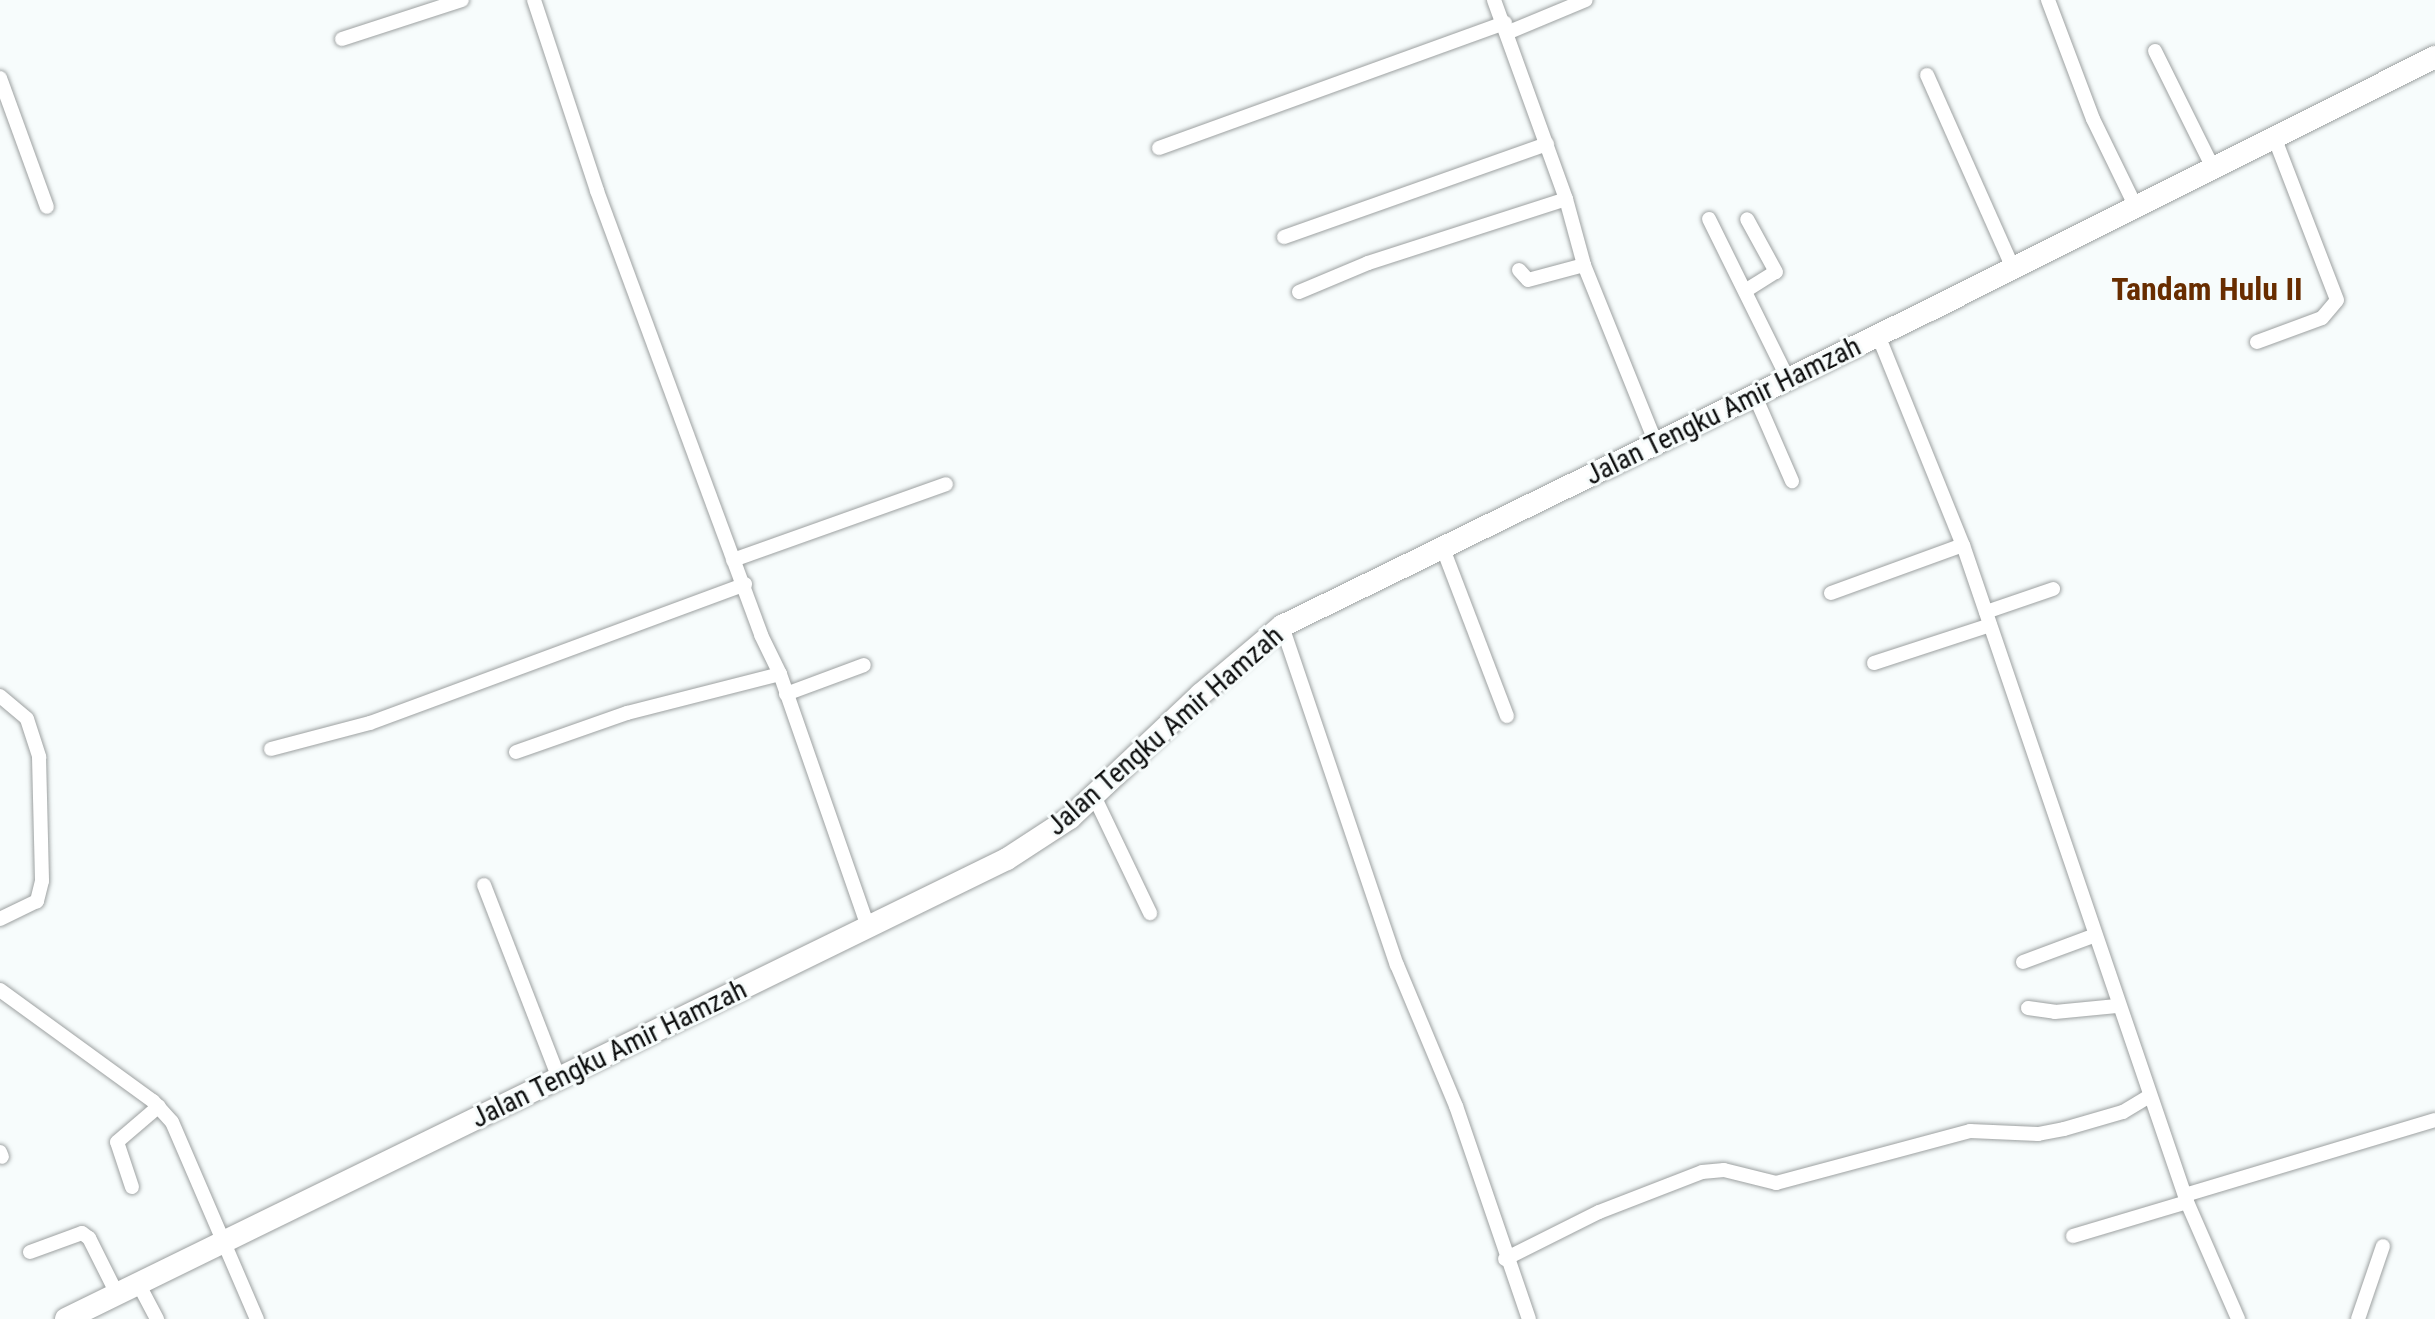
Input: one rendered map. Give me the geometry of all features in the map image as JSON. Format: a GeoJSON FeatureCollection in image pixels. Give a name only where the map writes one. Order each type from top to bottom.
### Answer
{"type":"FeatureCollection","features":[{"type":"Feature","properties":{"kind":"highway","name":"Jalan Tengku Amir Hamzah"},"geometry":{"type":"LineString","coordinates":[[66,1319],[1007,859],[1058,827],[1282,626],[1755,396],[1787,377],[1878,335],[2435,57]]}},
{"type":"Feature","properties":{"kind":"street"},"geometry":{"type":"LineString","coordinates":[[342,39],[462,0]]}},
{"type":"Feature","properties":{"kind":"street"},"geometry":{"type":"LineString","coordinates":[[534,0],[597,191],[733,560],[780,674],[868,926]]}},
{"type":"Feature","properties":{"kind":"street"},"geometry":{"type":"LineString","coordinates":[[1494,0],[1507,28],[1566,199],[1584,265],[1656,443]]}},
{"type":"Feature","properties":{"kind":"street"},"geometry":{"type":"LineString","coordinates":[[1159,148],[1586,0]]}},
{"type":"Feature","properties":{"kind":"street"},"geometry":{"type":"LineString","coordinates":[[2048,0],[2093,119],[2136,207]]}},
{"type":"Feature","properties":{"kind":"street"},"geometry":{"type":"LineString","coordinates":[[2155,51],[2213,168]]}},
{"type":"Feature","properties":{"kind":"street"},"geometry":{"type":"LineString","coordinates":[[1927,75],[2013,268]]}},
{"type":"Feature","properties":{"kind":"street"},"geometry":{"type":"LineString","coordinates":[[0,78],[47,207]]}},
{"type":"Feature","properties":{"kind":"street"},"geometry":{"type":"LineString","coordinates":[[2257,342],[2322,318],[2337,300],[2274,137]]}},
{"type":"Feature","properties":{"kind":"street"},"geometry":{"type":"LineString","coordinates":[[1284,237],[1547,144]]}},
{"type":"Feature","properties":{"kind":"street"},"geometry":{"type":"LineString","coordinates":[[1299,292],[1368,263],[1566,199]]}},
{"type":"Feature","properties":{"kind":"street"},"geometry":{"type":"LineString","coordinates":[[1709,219],[1787,377]]}},
{"type":"Feature","properties":{"kind":"street"},"geometry":{"type":"LineString","coordinates":[[1745,291],[1776,272],[1747,219]]}},
{"type":"Feature","properties":{"kind":"street"},"geometry":{"type":"LineString","coordinates":[[1519,270],[1528,280],[1584,265]]}},
{"type":"Feature","properties":{"kind":"street"},"geometry":{"type":"LineString","coordinates":[[1878,335],[1963,545],[2093,936],[2186,1198],[2239,1318]]}},
{"type":"Feature","properties":{"kind":"street"},"geometry":{"type":"LineString","coordinates":[[1755,396],[1792,481]]}},
{"type":"Feature","properties":{"kind":"street"},"geometry":{"type":"LineString","coordinates":[[733,560],[946,484]]}},
{"type":"Feature","properties":{"kind":"street"},"geometry":{"type":"LineString","coordinates":[[1831,593],[1963,545]]}},
{"type":"Feature","properties":{"kind":"street"},"geometry":{"type":"LineString","coordinates":[[1442,546],[1507,716]]}},
{"type":"Feature","properties":{"kind":"street"},"geometry":{"type":"LineString","coordinates":[[271,749],[370,723],[745,584]]}},
{"type":"Feature","properties":{"kind":"street"},"geometry":{"type":"LineString","coordinates":[[1874,663],[1988,619],[2053,589]]}},
{"type":"Feature","properties":{"kind":"street"},"geometry":{"type":"LineString","coordinates":[[1282,626],[1397,965],[1456,1106],[1505,1259],[1529,1319]]}},
{"type":"Feature","properties":{"kind":"street"},"geometry":{"type":"LineString","coordinates":[[786,694],[864,665]]}},
{"type":"Feature","properties":{"kind":"street"},"geometry":{"type":"LineString","coordinates":[[516,752],[627,713],[780,674]]}},
{"type":"Feature","properties":{"kind":"street"},"geometry":{"type":"LineString","coordinates":[[0,696],[27,719],[39,757],[42,889],[37,901],[0,919]]}},
{"type":"Feature","properties":{"kind":"street"},"geometry":{"type":"LineString","coordinates":[[1094,796],[1150,913]]}},
{"type":"Feature","properties":{"kind":"street"},"geometry":{"type":"LineString","coordinates":[[484,885],[558,1076]]}},
{"type":"Feature","properties":{"kind":"street"},"geometry":{"type":"LineString","coordinates":[[2023,962],[2093,936]]}},
{"type":"Feature","properties":{"kind":"street"},"geometry":{"type":"LineString","coordinates":[[0,990],[156,1104],[180,1134],[257,1319]]}},
{"type":"Feature","properties":{"kind":"street"},"geometry":{"type":"LineString","coordinates":[[2028,1008],[2055,1012],[2117,1006]]}},
{"type":"Feature","properties":{"kind":"street"},"geometry":{"type":"LineString","coordinates":[[1505,1259],[1599,1212],[1708,1171],[1776,1183],[1970,1131],[2038,1134],[2064,1129],[2123,1112],[2150,1096]]}},
{"type":"Feature","properties":{"kind":"street"},"geometry":{"type":"LineString","coordinates":[[132,1187],[117,1142],[156,1104]]}},
{"type":"Feature","properties":{"kind":"street"},"geometry":{"type":"LineString","coordinates":[[2073,1236],[2435,1120]]}},
{"type":"Feature","properties":{"kind":"street"},"geometry":{"type":"LineString","coordinates":[[30,1252],[82,1233],[89,1238],[117,1294]]}},
{"type":"Feature","properties":{"kind":"street"},"geometry":{"type":"LineString","coordinates":[[2358,1319],[2383,1246]]}},
{"type":"Feature","properties":{"kind":"street"},"geometry":{"type":"LineString","coordinates":[[138,1283],[157,1319]]}},
{"type":"Feature","properties":{"kind":"district","name":"Tandam Hulu II"},"geometry":{"type":"Point","coordinates":[2207,289]}}]}
